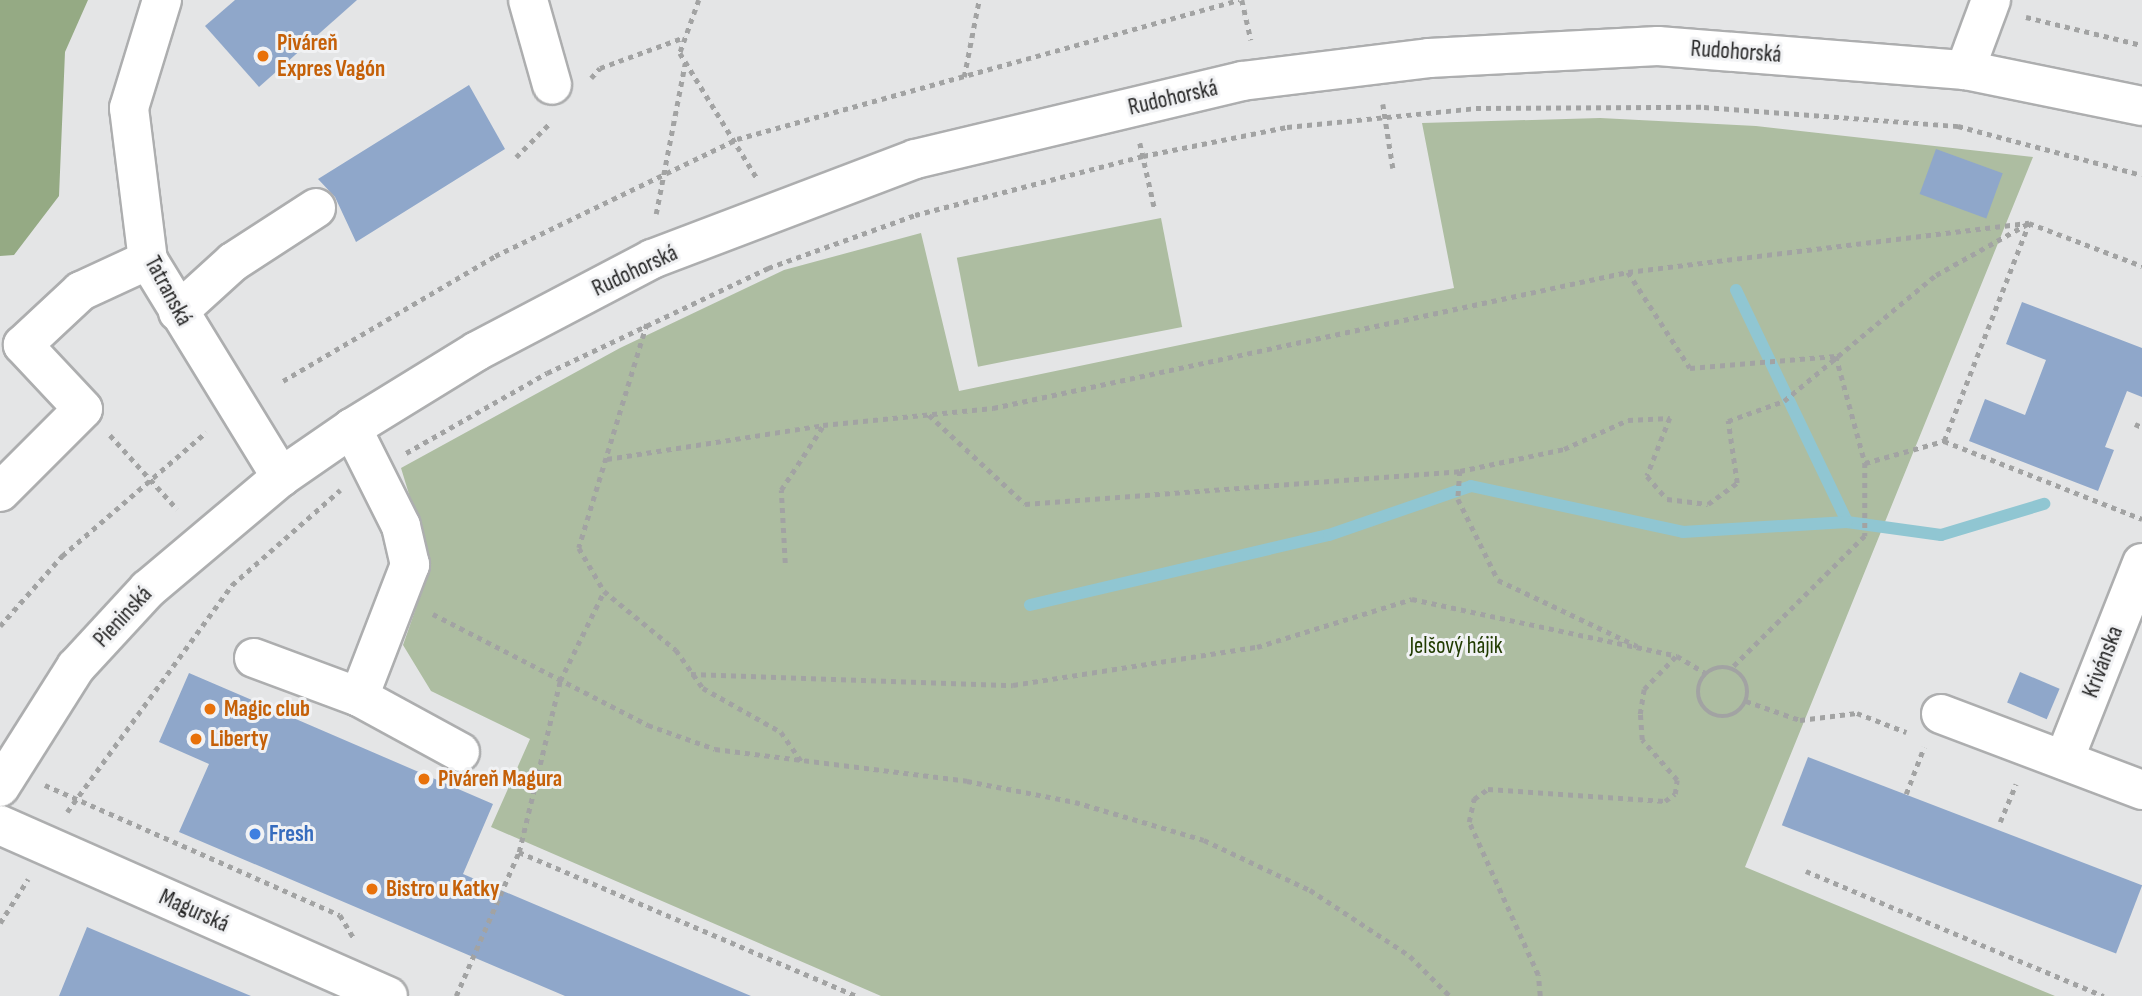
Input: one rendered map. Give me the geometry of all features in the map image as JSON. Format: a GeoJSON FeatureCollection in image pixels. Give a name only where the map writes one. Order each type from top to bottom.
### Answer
{"type":"FeatureCollection","features":[{"type":"Feature","properties":{"kind":"street","name":"Tatranská"},"geometry":{"type":"LineString","coordinates":[[162,0],[129,108],[148,260],[281,477]]}},
{"type":"Feature","properties":{"kind":"street"},"geometry":{"type":"LineString","coordinates":[[528,0],[552,85]]}},
{"type":"Feature","properties":{"kind":"street"},"geometry":{"type":"LineString","coordinates":[[1965,70],[1989,4]]}},
{"type":"Feature","properties":{"kind":"street","name":"Rudohorská"},"geometry":{"type":"LineString","coordinates":[[281,477],[352,428],[477,351],[652,260],[915,159],[1242,81],[1430,58],[1658,46],[1965,70],[2142,106]]}},
{"type":"Feature","properties":{"kind":"street"},"geometry":{"type":"LineString","coordinates":[[178,312],[233,262],[316,208]]}},
{"type":"Feature","properties":{"kind":"street"},"geometry":{"type":"LineString","coordinates":[[0,492],[83,409],[11,356],[81,291],[148,260]]}},
{"type":"Feature","properties":{"kind":"street"},"geometry":{"type":"LineString","coordinates":[[352,428],[401,526],[410,565],[402,597],[359,697]]}},
{"type":"Feature","properties":{"kind":"street","name":"Pieninská"},"geometry":{"type":"LineString","coordinates":[[0,787],[76,667],[148,589],[281,477]]}},
{"type":"Feature","properties":{"kind":"street","name":"Krivánska"},"geometry":{"type":"LineString","coordinates":[[2064,761],[2142,563]]}},
{"type":"Feature","properties":{"kind":"street"},"geometry":{"type":"LineString","coordinates":[[254,658],[359,697],[460,752]]}},
{"type":"Feature","properties":{"kind":"street"},"geometry":{"type":"LineString","coordinates":[[1941,714],[2142,790]]}},
{"type":"Feature","properties":{"kind":"street","name":"Magurská"},"geometry":{"type":"LineString","coordinates":[[0,825],[388,996]]}},
{"type":"Feature","properties":{"kind":"path"},"geometry":{"type":"LineString","coordinates":[[699,0],[680,53],[737,138],[776,212]]}},
{"type":"Feature","properties":{"kind":"path"},"geometry":{"type":"LineString","coordinates":[[964,77],[979,0]]}},
{"type":"Feature","properties":{"kind":"path"},"geometry":{"type":"LineString","coordinates":[[283,381],[495,256],[737,138],[1238,0]]}},
{"type":"Feature","properties":{"kind":"path"},"geometry":{"type":"LineString","coordinates":[[1989,4],[2142,45]]}},
{"type":"Feature","properties":{"kind":"path"},"geometry":{"type":"LineString","coordinates":[[600,68],[686,37]]}},
{"type":"Feature","properties":{"kind":"path"},"geometry":{"type":"LineString","coordinates":[[656,214],[660,174],[685,63]]}},
{"type":"Feature","properties":{"kind":"path"},"geometry":{"type":"LineString","coordinates":[[1132,107],[1155,211]]}},
{"type":"Feature","properties":{"kind":"path"},"geometry":{"type":"LineString","coordinates":[[63,819],[75,798],[232,585],[341,489],[647,323],[768,268],[915,215],[1143,156],[1384,115],[1703,107],[1944,125],[2142,175]]}},
{"type":"Feature","properties":{"kind":"path"},"geometry":{"type":"LineString","coordinates":[[1384,115],[1393,168]]}},
{"type":"Feature","properties":{"kind":"path"},"geometry":{"type":"LineString","coordinates":[[607,459],[823,425],[993,408],[1628,272],[2029,223],[2142,266]]}},
{"type":"Feature","properties":{"kind":"path"},"geometry":{"type":"LineString","coordinates":[[928,415],[1025,504],[1460,471],[1564,449],[1628,420],[1670,418],[1647,476],[1667,499],[1708,504],[1737,483],[1728,421],[1784,401],[1796,387],[1936,275],[2029,223]]}},
{"type":"Feature","properties":{"kind":"path"},"geometry":{"type":"LineString","coordinates":[[1944,441],[2029,223]]}},
{"type":"Feature","properties":{"kind":"path"},"geometry":{"type":"LineString","coordinates":[[1628,272],[1690,368],[1836,356]]}},
{"type":"Feature","properties":{"kind":"path"},"geometry":{"type":"LineString","coordinates":[[647,323],[579,548],[604,591],[676,650],[703,688],[781,732],[803,764]]}},
{"type":"Feature","properties":{"kind":"path"},"geometry":{"type":"LineString","coordinates":[[691,674],[1013,685],[1257,647],[1412,598],[1677,656],[1707,674],[1731,669],[1865,536],[1865,463],[1836,356]]}},
{"type":"Feature","properties":{"kind":"path"},"geometry":{"type":"LineString","coordinates":[[2135,424],[2142,427]]}},
{"type":"Feature","properties":{"kind":"path"},"geometry":{"type":"LineString","coordinates":[[785,563],[781,491],[823,425]]}},
{"type":"Feature","properties":{"kind":"path"},"geometry":{"type":"LineString","coordinates":[[0,626],[62,556],[149,477],[206,432]]}},
{"type":"Feature","properties":{"kind":"path"},"geometry":{"type":"LineString","coordinates":[[1865,463],[1944,441],[2142,519]]}},
{"type":"Feature","properties":{"kind":"path"},"geometry":{"type":"LineString","coordinates":[[119,444],[177,509]]}},
{"type":"Feature","properties":{"kind":"path"},"geometry":{"type":"LineString","coordinates":[[1460,471],[1458,499],[1499,580],[1646,650]]}},
{"type":"Feature","properties":{"kind":"path"},"geometry":{"type":"LineString","coordinates":[[456,996],[520,852],[561,681],[604,591]]}},
{"type":"Feature","properties":{"kind":"path"},"geometry":{"type":"LineString","coordinates":[[402,597],[648,725],[715,749],[803,764],[967,781],[1075,802],[1203,840],[1310,890],[1410,956],[1450,996]]}},
{"type":"Feature","properties":{"kind":"path"},"geometry":{"type":"LineString","coordinates":[[1541,996],[1538,975],[1469,822],[1474,799],[1488,789],[1665,801],[1675,793],[1677,780],[1642,740],[1640,715],[1644,690],[1677,656]]}},
{"type":"Feature","properties":{"kind":"path"},"geometry":{"type":"LineString","coordinates":[[1707,674],[1699,691],[1710,713],[1732,715],[1746,701],[1746,683],[1731,669]]}},
{"type":"Feature","properties":{"kind":"path"},"geometry":{"type":"LineString","coordinates":[[1746,701],[1800,720],[1857,713],[1927,740],[1906,794]]}},
{"type":"Feature","properties":{"kind":"path"},"geometry":{"type":"LineString","coordinates":[[2000,822],[2019,776]]}},
{"type":"Feature","properties":{"kind":"path"},"geometry":{"type":"LineString","coordinates":[[44,784],[340,915],[359,947]]}},
{"type":"Feature","properties":{"kind":"path"},"geometry":{"type":"LineString","coordinates":[[520,852],[856,996]]}},
{"type":"Feature","properties":{"kind":"path"},"geometry":{"type":"LineString","coordinates":[[0,923],[34,869]]}},
{"type":"Feature","properties":{"kind":"path"},"geometry":{"type":"LineString","coordinates":[[1806,871],[2104,996]]}},
{"type":"Feature","properties":{"kind":"green space"},"geometry":{"type":"Polygon","coordinates":[[[0,0],[88,0],[65,52],[59,196],[14,255],[0,256],[0,0]]]}},
{"type":"Feature","properties":{"kind":"green space","name":"Jelšový hájik"},"geometry":{"type":"Polygon","coordinates":[[[1600,118],[1756,126],[2033,157],[1745,867],[2055,996],[881,996],[491,827],[530,739],[431,691],[403,645],[424,585],[423,540],[401,468],[620,348],[784,270],[921,233],[959,391],[1454,288],[1422,123],[1600,118]]]}},
{"type":"Feature","properties":{"kind":"green space"},"geometry":{"type":"Polygon","coordinates":[[[1161,218],[1182,327],[978,367],[957,258],[1161,218]]]}},
{"type":"Feature","properties":{"kind":"building","name":"Piváreň Expres Vagón"},"geometry":{"type":"Polygon","coordinates":[[[235,0],[357,0],[259,87],[205,26],[235,0]]]}},
{"type":"Feature","properties":{"kind":"building"},"geometry":{"type":"Polygon","coordinates":[[[469,85],[505,149],[356,242],[335,197],[318,179],[469,85]]]}},
{"type":"Feature","properties":{"kind":"building"},"geometry":{"type":"Polygon","coordinates":[[[1936,149],[2003,173],[1986,218],[1920,194],[1936,149]]]}},
{"type":"Feature","properties":{"kind":"building"},"geometry":{"type":"Polygon","coordinates":[[[2022,302],[2142,348],[2142,397],[2127,391],[2105,447],[2114,450],[2098,491],[1969,441],[1985,399],[2025,415],[2046,360],[2006,344],[2022,302]]]}},
{"type":"Feature","properties":{"kind":"building"},"geometry":{"type":"Polygon","coordinates":[[[2020,672],[2060,689],[2047,719],[2007,702],[2020,672]]]}},
{"type":"Feature","properties":{"kind":"building"},"geometry":{"type":"Polygon","coordinates":[[[189,673],[493,804],[463,874],[751,996],[565,996],[179,832],[209,764],[159,742],[189,673]]]}},
{"type":"Feature","properties":{"kind":"building"},"geometry":{"type":"Polygon","coordinates":[[[1808,757],[2142,885],[2116,953],[1782,825],[1808,757]]]}},
{"type":"Feature","properties":{"kind":"building"},"geometry":{"type":"Polygon","coordinates":[[[87,927],[165,960],[251,996],[59,996],[87,927]]]}},
{"type":"Feature","properties":{"kind":"waterway"},"geometry":{"type":"LineString","coordinates":[[1736,290],[1847,522],[1941,535],[2044,504]]}},
{"type":"Feature","properties":{"kind":"waterway"},"geometry":{"type":"LineString","coordinates":[[1030,605],[1329,535],[1471,486],[1683,532],[1847,522]]}},
{"type":"Feature","properties":{"kind":"place","name":"Piváreň Expres Vagón"},"geometry":{"type":"Point","coordinates":[263,56]}},
{"type":"Feature","properties":{"kind":"place","name":"Magic club"},"geometry":{"type":"Point","coordinates":[210,709]}},
{"type":"Feature","properties":{"kind":"place","name":"Liberty"},"geometry":{"type":"Point","coordinates":[196,739]}},
{"type":"Feature","properties":{"kind":"place","name":"Piváreň Magura"},"geometry":{"type":"Point","coordinates":[424,779]}},
{"type":"Feature","properties":{"kind":"place","name":"Fresh"},"geometry":{"type":"Point","coordinates":[255,834]}},
{"type":"Feature","properties":{"kind":"place","name":"Bistro u Katky"},"geometry":{"type":"Point","coordinates":[372,889]}}]}
